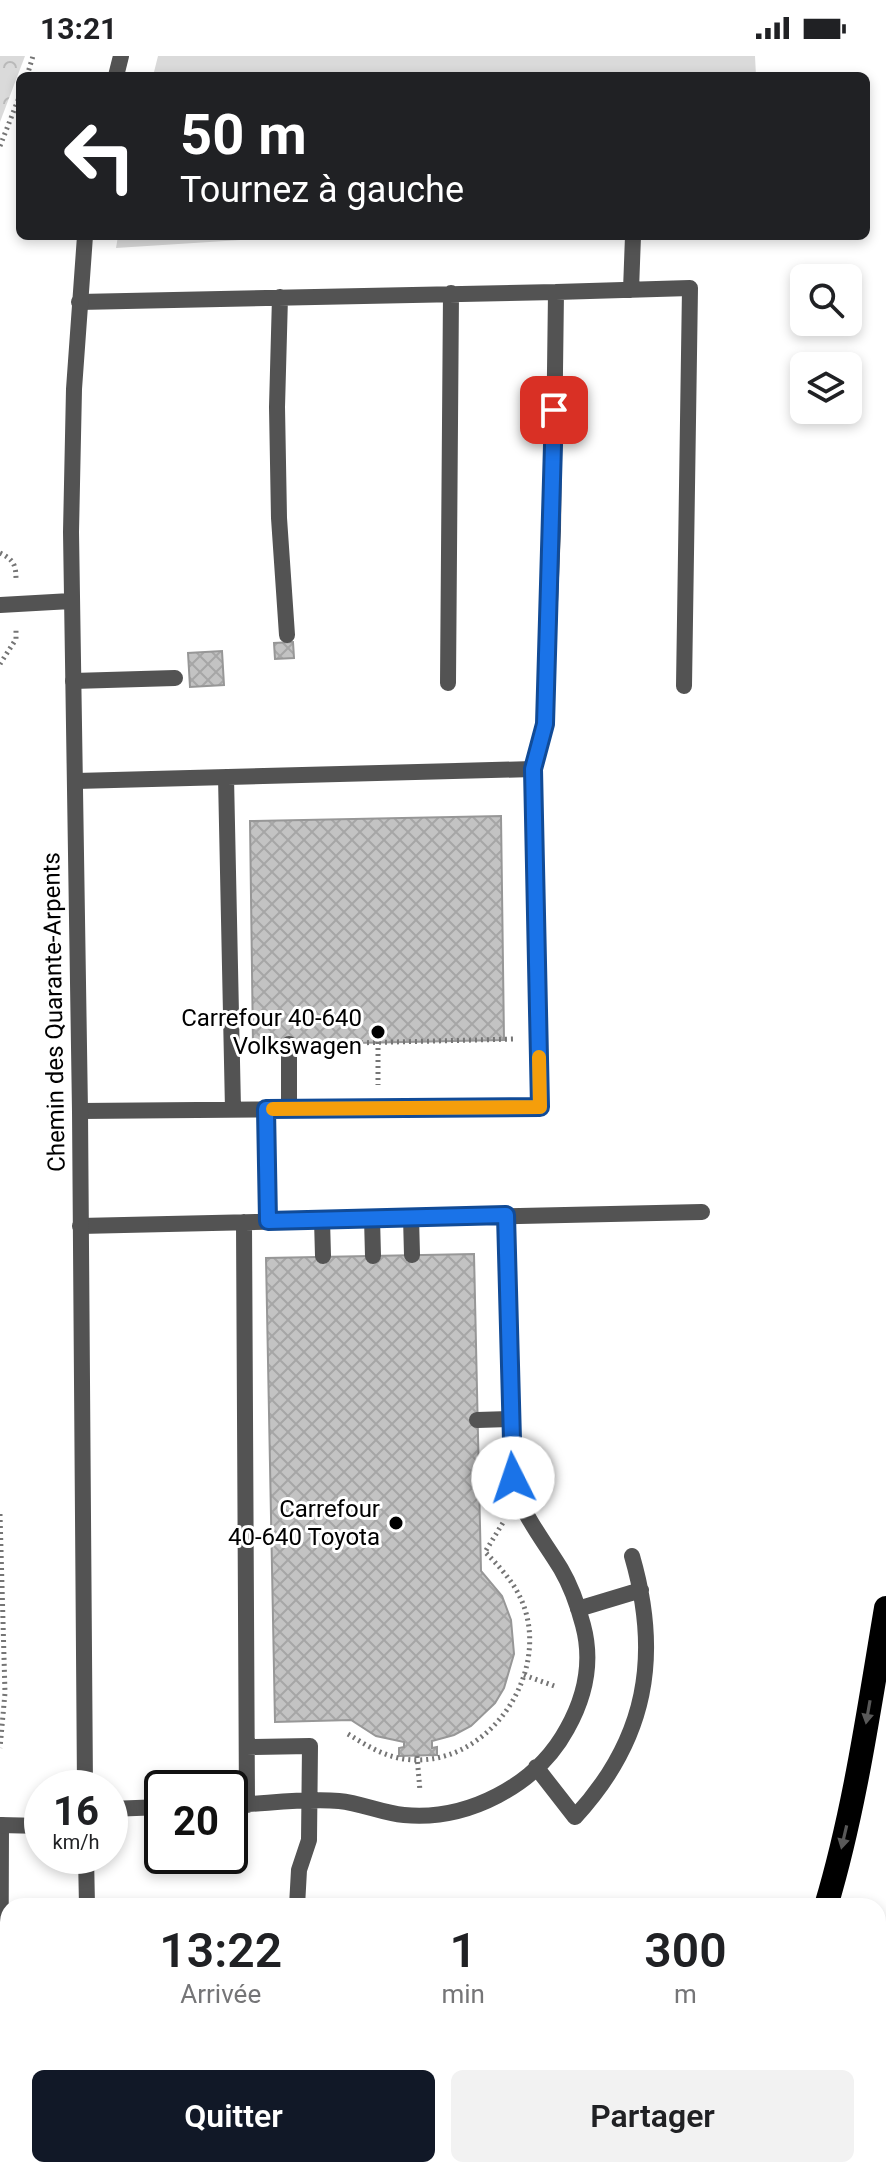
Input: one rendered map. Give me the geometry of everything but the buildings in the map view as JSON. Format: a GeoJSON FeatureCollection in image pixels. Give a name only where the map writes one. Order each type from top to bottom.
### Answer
{"type":"FeatureCollection","features":[{"type":"Feature","properties":{"kind":"highway"},"geometry":{"type":"LineString","coordinates":[[828,1898],[851,1809],[886,1608]]}},
{"type":"Feature","properties":{"kind":"street","name":"Chemin des Quarante-Arpents"},"geometry":{"type":"LineString","coordinates":[[85,240],[74,389],[71,601],[80,1111],[85,1770]]}},
{"type":"Feature","properties":{"kind":"street"},"geometry":{"type":"LineString","coordinates":[[631,290],[633,240]]}},
{"type":"Feature","properties":{"kind":"street"},"geometry":{"type":"LineString","coordinates":[[79,302],[690,288],[684,686]]}},
{"type":"Feature","properties":{"kind":"street"},"geometry":{"type":"LineString","coordinates":[[80,1111],[540,1107],[533,769],[545,724],[553,529],[556,292]]}},
{"type":"Feature","properties":{"kind":"street"},"geometry":{"type":"LineString","coordinates":[[448,683],[451,293]]}},
{"type":"Feature","properties":{"kind":"street"},"geometry":{"type":"LineString","coordinates":[[280,297],[277,407],[279,518],[287,635]]}},
{"type":"Feature","properties":{"kind":"street"},"geometry":{"type":"LineString","coordinates":[[0,605],[71,601]]}},
{"type":"Feature","properties":{"kind":"street"},"geometry":{"type":"LineString","coordinates":[[73,681],[175,678]]}},
{"type":"Feature","properties":{"kind":"street"},"geometry":{"type":"LineString","coordinates":[[76,781],[533,769]]}},
{"type":"Feature","properties":{"kind":"street"},"geometry":{"type":"LineString","coordinates":[[226,777],[233,1109]]}},
{"type":"Feature","properties":{"kind":"street"},"geometry":{"type":"LineString","coordinates":[[289,1044],[289,1109]]}},
{"type":"Feature","properties":{"kind":"street"},"geometry":{"type":"LineString","coordinates":[[266,1109],[268,1221]]}},
{"type":"Feature","properties":{"kind":"street"},"geometry":{"type":"LineString","coordinates":[[80,1226],[702,1212]]}},
{"type":"Feature","properties":{"kind":"street"},"geometry":{"type":"LineString","coordinates":[[248,1805],[340,1801],[400,1815],[423,1816],[472,1807],[506,1791],[536,1767],[565,1734],[582,1696],[588,1665],[587,1645],[578,1609],[563,1572],[519,1501],[512,1465],[506,1215]]}},
{"type":"Feature","properties":{"kind":"street"},"geometry":{"type":"LineString","coordinates":[[411,1217],[412,1255]]}},
{"type":"Feature","properties":{"kind":"street"},"geometry":{"type":"LineString","coordinates":[[372,1218],[373,1256]]}},
{"type":"Feature","properties":{"kind":"street"},"geometry":{"type":"LineString","coordinates":[[322,1220],[323,1256]]}},
{"type":"Feature","properties":{"kind":"street"},"geometry":{"type":"LineString","coordinates":[[244,1222],[247,1770]]}},
{"type":"Feature","properties":{"kind":"street"},"geometry":{"type":"LineString","coordinates":[[477,1420],[510,1419]]}},
{"type":"Feature","properties":{"kind":"street"},"geometry":{"type":"LineString","coordinates":[[536,1767],[575,1817],[594,1797],[618,1759],[635,1721],[645,1682],[647,1641],[641,1590],[632,1556]]}},
{"type":"Feature","properties":{"kind":"street"},"geometry":{"type":"LineString","coordinates":[[578,1609],[641,1590]]}},
{"type":"Feature","properties":{"kind":"street"},"geometry":{"type":"LineString","coordinates":[[247,1747],[310,1746],[309,1840],[299,1870],[297,1898]]}},
{"type":"Feature","properties":{"kind":"street"},"geometry":{"type":"LineString","coordinates":[[1,1898],[1,1825],[24,1826]]}},
{"type":"Feature","properties":{"kind":"street"},"geometry":{"type":"LineString","coordinates":[[86,1874],[87,1898]]}},
{"type":"Feature","properties":{"kind":"path"},"geometry":{"type":"LineString","coordinates":[[0,146],[16,105]]}},
{"type":"Feature","properties":{"kind":"path"},"geometry":{"type":"LineString","coordinates":[[0,553],[11,559]]}},
{"type":"Feature","properties":{"kind":"path"},"geometry":{"type":"LineString","coordinates":[[0,664],[12,648]]}},
{"type":"Feature","properties":{"kind":"path"},"geometry":{"type":"LineString","coordinates":[[312,1044],[521,1039]]}},
{"type":"Feature","properties":{"kind":"path"},"geometry":{"type":"LineString","coordinates":[[378,1042],[379,1108]]}},
{"type":"Feature","properties":{"kind":"path"},"geometry":{"type":"LineString","coordinates":[[0,1514],[5,1693],[0,1748]]}},
{"type":"Feature","properties":{"kind":"path"},"geometry":{"type":"LineString","coordinates":[[348,1734],[384,1754],[417,1758],[449,1754],[489,1732],[514,1700],[524,1675],[529,1645],[525,1609],[510,1581],[485,1552],[505,1520]]}},
{"type":"Feature","properties":{"kind":"path"},"geometry":{"type":"LineString","coordinates":[[524,1675],[582,1696]]}},
{"type":"Feature","properties":{"kind":"green space"},"geometry":{"type":"Polygon","coordinates":[[[0,56],[25,56],[19,72],[16,72],[0,122],[0,56]]]}},
{"type":"Feature","properties":{"kind":"green space"},"geometry":{"type":"Polygon","coordinates":[[[158,56],[755,56],[756,72],[154,72],[158,56]]]}},
{"type":"Feature","properties":{"kind":"green space"},"geometry":{"type":"Polygon","coordinates":[[[117,240],[242,240],[116,248],[117,240]]]}},
{"type":"Feature","properties":{"kind":"slow traffic"},"geometry":{"type":"LineString","coordinates":[[273,1109],[540,1107],[539,1057]]}},
{"type":"Feature","properties":{"kind":"place","name":"Carrefour 40-640 Volkswagen"},"geometry":{"type":"Point","coordinates":[378,1032]}},
{"type":"Feature","properties":{"kind":"place","name":"Carrefour 40-640 Toyota"},"geometry":{"type":"Point","coordinates":[396,1523]}},
{"type":"Feature","properties":{"kind":"route"},"geometry":{"type":"LineString","coordinates":[[513,1478],[506,1215],[268,1221],[266,1109],[540,1107],[533,769],[545,724],[553,529],[554,410]]}}]}
